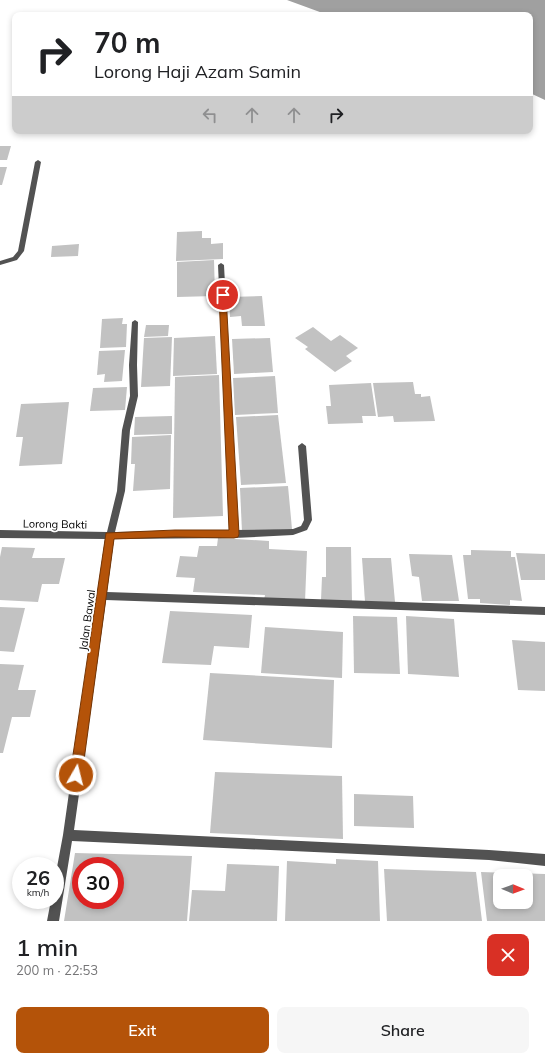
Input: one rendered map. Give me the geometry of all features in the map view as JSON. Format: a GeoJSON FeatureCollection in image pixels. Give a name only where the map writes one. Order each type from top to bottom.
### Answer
{"type":"FeatureCollection","features":[{"type":"Feature","properties":{"kind":"street"},"geometry":{"type":"LineString","coordinates":[[0,264],[13,261],[18,258],[21,251],[38,162]]}},
{"type":"Feature","properties":{"kind":"street"},"geometry":{"type":"LineString","coordinates":[[221,265],[234,534]]}},
{"type":"Feature","properties":{"kind":"street","name":"Jalan Bawal"},"geometry":{"type":"LineString","coordinates":[[54,921],[68,835],[110,536],[121,491],[126,430],[134,396],[133,365],[135,322]]}},
{"type":"Feature","properties":{"kind":"street","name":"Lorong Bakti"},"geometry":{"type":"LineString","coordinates":[[0,534],[110,536],[293,532],[304,528],[308,520],[302,446]]}},
{"type":"Feature","properties":{"kind":"street"},"geometry":{"type":"LineString","coordinates":[[102,596],[545,612]]}},
{"type":"Feature","properties":{"kind":"street"},"geometry":{"type":"LineString","coordinates":[[68,835],[489,855],[545,860]]}},
{"type":"Feature","properties":{"kind":"shaded area"},"geometry":{"type":"Polygon","coordinates":[[[287,0],[545,0],[545,100],[533,94],[533,12],[320,12],[287,0]]]}},
{"type":"Feature","properties":{"kind":"building"},"geometry":{"type":"Polygon","coordinates":[[[0,146],[11,146],[7,160],[0,160],[0,146]]]}},
{"type":"Feature","properties":{"kind":"building"},"geometry":{"type":"Polygon","coordinates":[[[0,167],[7,167],[2,185],[0,185],[0,167]]]}},
{"type":"Feature","properties":{"kind":"building"},"geometry":{"type":"Polygon","coordinates":[[[202,231],[202,238],[211,238],[211,244],[223,243],[223,259],[176,261],[177,232],[202,231]]]}},
{"type":"Feature","properties":{"kind":"building"},"geometry":{"type":"Polygon","coordinates":[[[79,244],[78,256],[51,257],[52,246],[79,244]]]}},
{"type":"Feature","properties":{"kind":"building"},"geometry":{"type":"Polygon","coordinates":[[[214,260],[215,296],[177,297],[177,262],[214,260]]]}},
{"type":"Feature","properties":{"kind":"building"},"geometry":{"type":"Polygon","coordinates":[[[262,296],[265,326],[242,326],[241,316],[230,317],[229,297],[262,296]]]}},
{"type":"Feature","properties":{"kind":"building"},"geometry":{"type":"Polygon","coordinates":[[[123,318],[122,324],[127,324],[126,347],[100,348],[102,319],[123,318]]]}},
{"type":"Feature","properties":{"kind":"building"},"geometry":{"type":"Polygon","coordinates":[[[146,325],[169,325],[168,336],[144,337],[146,325]]]}},
{"type":"Feature","properties":{"kind":"building"},"geometry":{"type":"Polygon","coordinates":[[[313,327],[331,341],[340,335],[358,348],[346,356],[352,361],[335,372],[305,349],[308,347],[295,338],[313,327]]]}},
{"type":"Feature","properties":{"kind":"building"},"geometry":{"type":"Polygon","coordinates":[[[215,336],[217,374],[173,376],[174,338],[215,336]]]}},
{"type":"Feature","properties":{"kind":"building"},"geometry":{"type":"Polygon","coordinates":[[[172,337],[170,386],[141,387],[144,338],[172,337]]]}},
{"type":"Feature","properties":{"kind":"building"},"geometry":{"type":"Polygon","coordinates":[[[270,338],[273,372],[234,374],[232,339],[270,338]]]}},
{"type":"Feature","properties":{"kind":"building"},"geometry":{"type":"Polygon","coordinates":[[[125,350],[122,381],[104,382],[105,374],[97,375],[99,351],[125,350]]]}},
{"type":"Feature","properties":{"kind":"building"},"geometry":{"type":"Polygon","coordinates":[[[219,375],[223,516],[173,518],[175,377],[219,375]]]}},
{"type":"Feature","properties":{"kind":"building"},"geometry":{"type":"Polygon","coordinates":[[[275,376],[278,413],[235,415],[233,378],[275,376]]]}},
{"type":"Feature","properties":{"kind":"building"},"geometry":{"type":"Polygon","coordinates":[[[413,382],[415,394],[421,394],[421,397],[430,396],[435,421],[394,422],[393,416],[378,417],[373,383],[413,382]]]}},
{"type":"Feature","properties":{"kind":"building"},"geometry":{"type":"Polygon","coordinates":[[[371,383],[376,416],[362,416],[363,423],[328,424],[326,406],[331,406],[329,385],[371,383]]]}},
{"type":"Feature","properties":{"kind":"building"},"geometry":{"type":"Polygon","coordinates":[[[127,387],[125,410],[90,411],[93,388],[127,387]]]}},
{"type":"Feature","properties":{"kind":"building"},"geometry":{"type":"Polygon","coordinates":[[[69,402],[62,464],[19,466],[23,437],[16,437],[21,404],[69,402]]]}},
{"type":"Feature","properties":{"kind":"building"},"geometry":{"type":"Polygon","coordinates":[[[278,415],[286,483],[241,485],[236,417],[278,415]]]}},
{"type":"Feature","properties":{"kind":"building"},"geometry":{"type":"Polygon","coordinates":[[[172,416],[172,434],[134,435],[135,417],[172,416]]]}},
{"type":"Feature","properties":{"kind":"building"},"geometry":{"type":"Polygon","coordinates":[[[171,435],[170,489],[133,491],[135,464],[131,464],[132,437],[171,435]]]}},
{"type":"Feature","properties":{"kind":"building"},"geometry":{"type":"Polygon","coordinates":[[[288,486],[292,529],[242,532],[240,488],[288,486]]]}},
{"type":"Feature","properties":{"kind":"building"},"geometry":{"type":"Polygon","coordinates":[[[218,538],[269,541],[269,549],[307,551],[305,602],[264,600],[265,595],[193,592],[195,578],[176,577],[180,556],[197,557],[199,546],[217,546],[218,538]]]}},
{"type":"Feature","properties":{"kind":"building"},"geometry":{"type":"Polygon","coordinates":[[[2,547],[35,548],[32,558],[65,558],[59,584],[42,584],[38,602],[0,600],[0,557],[2,547]]]}},
{"type":"Feature","properties":{"kind":"building"},"geometry":{"type":"Polygon","coordinates":[[[326,547],[351,547],[352,601],[321,600],[322,577],[326,577],[326,547]]]}},
{"type":"Feature","properties":{"kind":"building"},"geometry":{"type":"Polygon","coordinates":[[[471,550],[511,551],[511,557],[515,557],[522,601],[510,600],[510,605],[480,603],[480,599],[468,599],[463,555],[471,555],[471,550]]]}},
{"type":"Feature","properties":{"kind":"building"},"geometry":{"type":"Polygon","coordinates":[[[516,553],[545,554],[545,580],[521,580],[516,553]]]}},
{"type":"Feature","properties":{"kind":"building"},"geometry":{"type":"Polygon","coordinates":[[[409,554],[452,555],[459,601],[422,601],[419,577],[412,576],[409,554]]]}},
{"type":"Feature","properties":{"kind":"building"},"geometry":{"type":"Polygon","coordinates":[[[362,558],[391,558],[395,602],[365,602],[362,558]]]}},
{"type":"Feature","properties":{"kind":"building"},"geometry":{"type":"Polygon","coordinates":[[[0,607],[25,608],[14,652],[0,651],[0,607]]]}},
{"type":"Feature","properties":{"kind":"building"},"geometry":{"type":"Polygon","coordinates":[[[170,611],[252,615],[249,648],[214,646],[211,665],[162,663],[170,611]]]}},
{"type":"Feature","properties":{"kind":"building"},"geometry":{"type":"Polygon","coordinates":[[[353,616],[397,617],[400,674],[354,673],[353,616]]]}},
{"type":"Feature","properties":{"kind":"building"},"geometry":{"type":"Polygon","coordinates":[[[406,616],[454,619],[459,677],[408,674],[406,616]]]}},
{"type":"Feature","properties":{"kind":"building"},"geometry":{"type":"Polygon","coordinates":[[[265,627],[343,632],[342,678],[261,673],[265,627]]]}},
{"type":"Feature","properties":{"kind":"building"},"geometry":{"type":"Polygon","coordinates":[[[512,640],[545,642],[545,691],[518,690],[512,640]]]}},
{"type":"Feature","properties":{"kind":"building"},"geometry":{"type":"Polygon","coordinates":[[[0,664],[24,665],[18,690],[36,690],[30,717],[12,717],[3,753],[0,753],[0,664]]]}},
{"type":"Feature","properties":{"kind":"building"},"geometry":{"type":"Polygon","coordinates":[[[210,673],[334,680],[332,748],[203,740],[210,673]]]}},
{"type":"Feature","properties":{"kind":"building"},"geometry":{"type":"Polygon","coordinates":[[[215,772],[342,776],[343,839],[210,833],[215,772]]]}},
{"type":"Feature","properties":{"kind":"building"},"geometry":{"type":"Polygon","coordinates":[[[354,794],[413,796],[414,828],[354,826],[354,794]]]}},
{"type":"Feature","properties":{"kind":"building"},"geometry":{"type":"Polygon","coordinates":[[[75,853],[192,856],[187,921],[64,921],[72,872],[72,909],[124,909],[124,857],[74,857],[75,853]]]}},
{"type":"Feature","properties":{"kind":"building"},"geometry":{"type":"Polygon","coordinates":[[[336,859],[378,861],[380,921],[285,921],[287,861],[336,864],[336,859]]]}},
{"type":"Feature","properties":{"kind":"building"},"geometry":{"type":"Polygon","coordinates":[[[227,864],[279,866],[277,921],[189,921],[192,890],[225,891],[227,864]]]}},
{"type":"Feature","properties":{"kind":"building"},"geometry":{"type":"Polygon","coordinates":[[[384,869],[476,872],[482,921],[387,921],[384,869]]]}},
{"type":"Feature","properties":{"kind":"building"},"geometry":{"type":"Polygon","coordinates":[[[481,872],[493,872],[493,909],[533,909],[533,874],[545,874],[545,921],[487,921],[481,872]]]}},
{"type":"Feature","properties":{"kind":"route"},"geometry":{"type":"LineString","coordinates":[[76,775],[110,536],[234,534],[223,295]]}}]}
